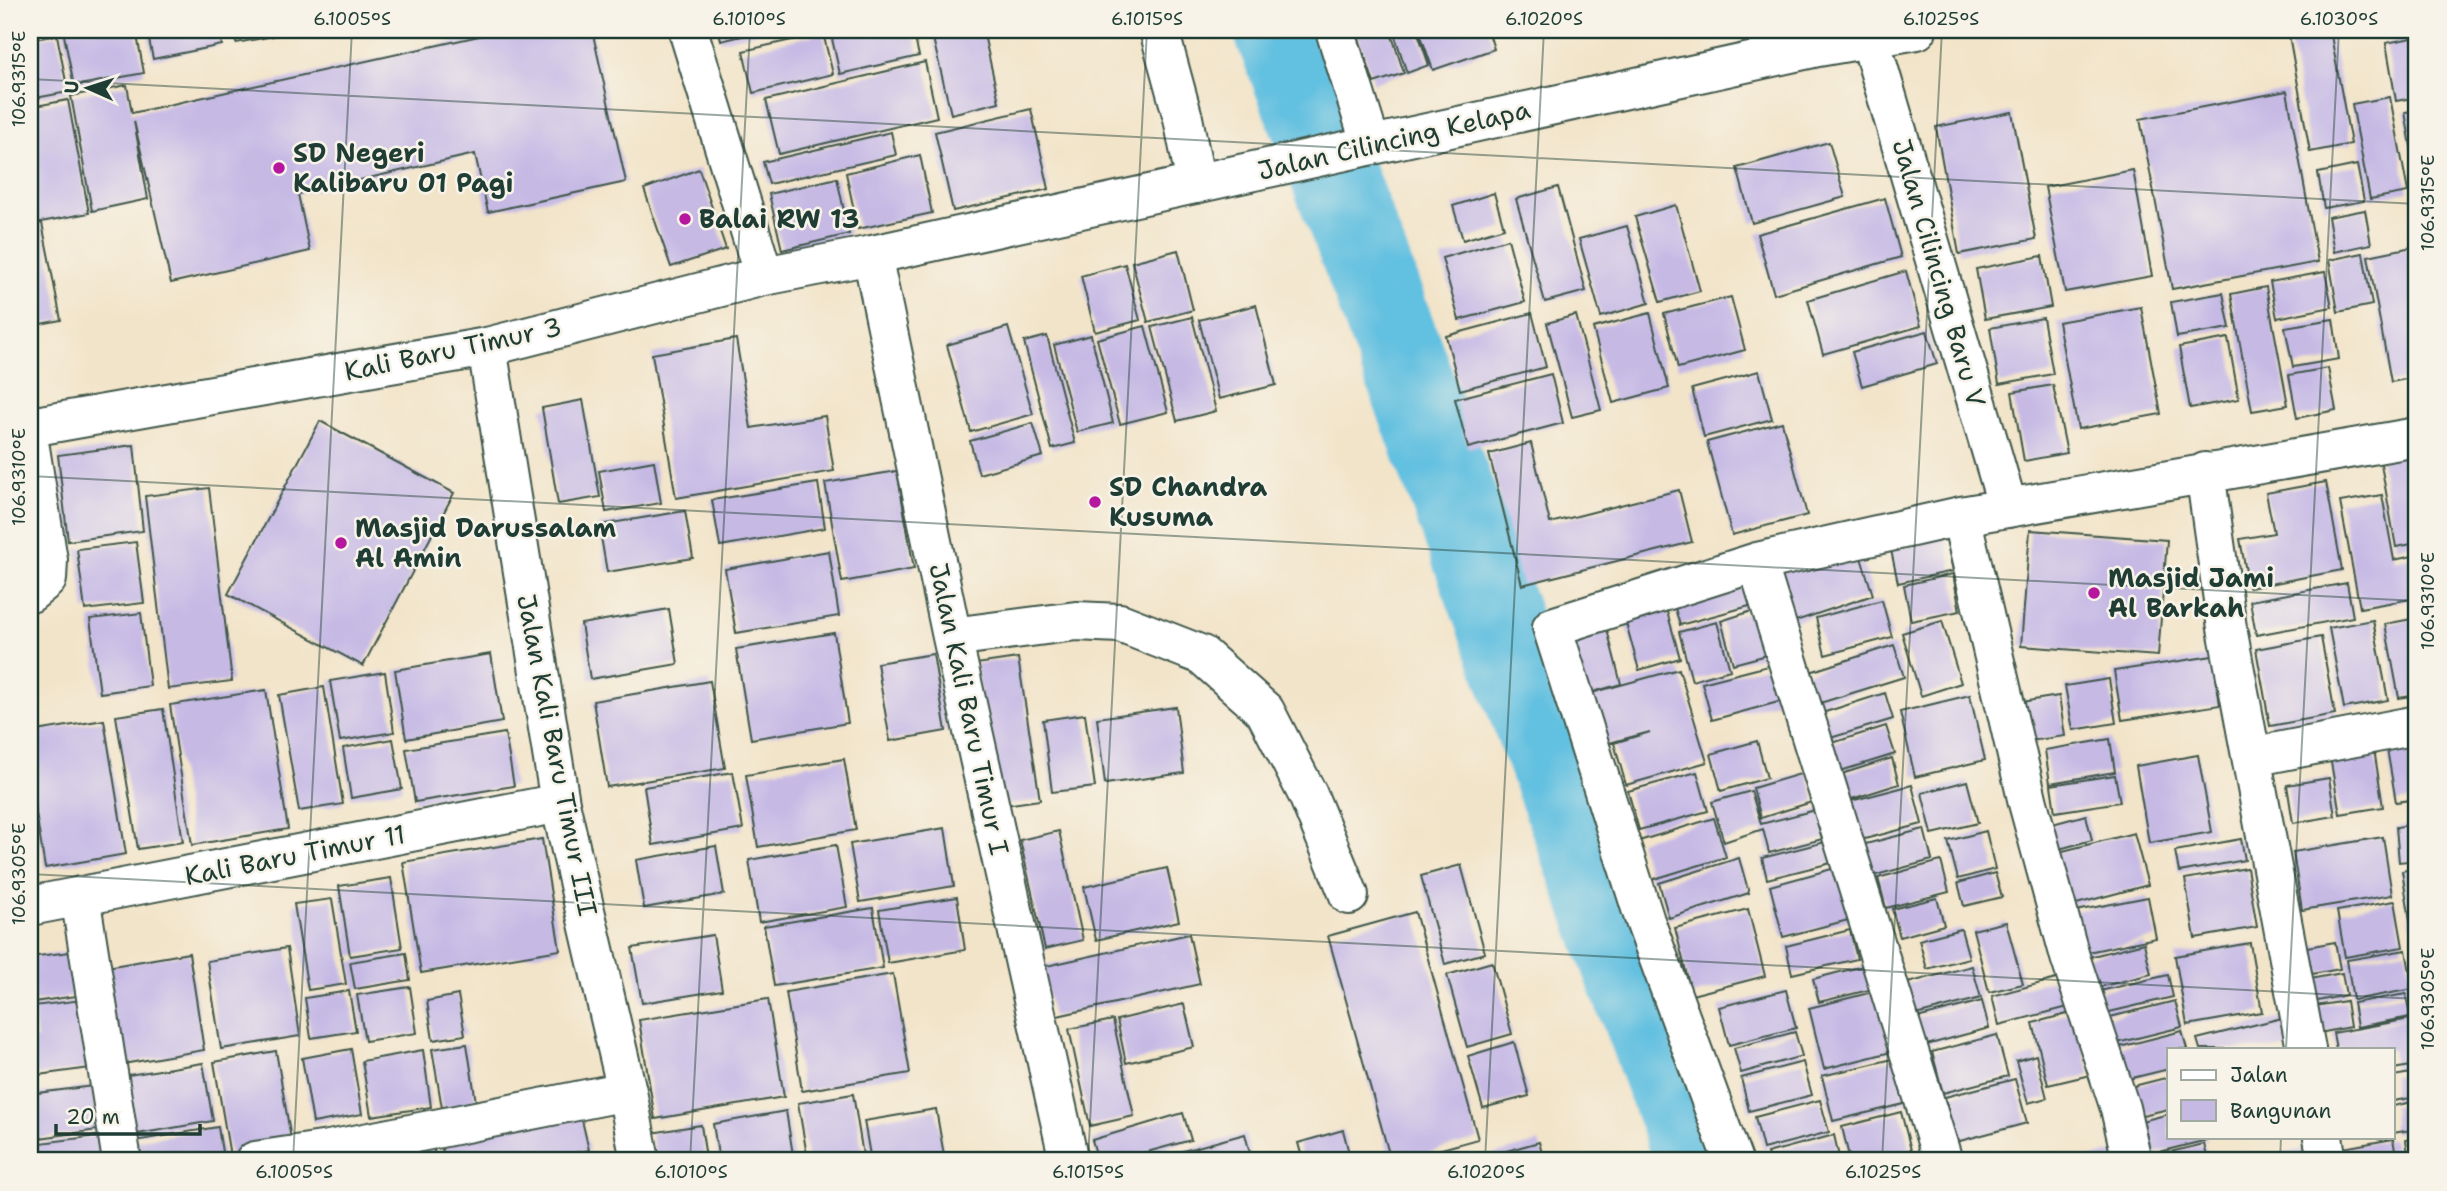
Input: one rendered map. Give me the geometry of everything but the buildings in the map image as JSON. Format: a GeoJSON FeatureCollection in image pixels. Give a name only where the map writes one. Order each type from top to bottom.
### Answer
{"type":"FeatureCollection","features":[{"type":"Feature","properties":{"kind":"street"},"geometry":{"type":"LineString","coordinates":[[688,30],[764,276]]}},
{"type":"Feature","properties":{"kind":"street"},"geometry":{"type":"LineString","coordinates":[[1159,30],[1183,118],[1208,182]]}},
{"type":"Feature","properties":{"kind":"street"},"geometry":{"type":"LineString","coordinates":[[1335,30],[1360,148]]}},
{"type":"Feature","properties":{"kind":"street","name":"Jalan Cilincing Kelapa"},"geometry":{"type":"LineString","coordinates":[[872,256],[1360,148],[1816,38],[1870,39],[1917,30]]}},
{"type":"Feature","properties":{"kind":"street","name":"Jalan Cilincing Baru V"},"geometry":{"type":"LineString","coordinates":[[1870,39],[2008,508]]}},
{"type":"Feature","properties":{"kind":"street","name":"Kali Baru Timur 3"},"geometry":{"type":"LineString","coordinates":[[30,427],[487,347],[764,276],[872,256]]}},
{"type":"Feature","properties":{"kind":"street","name":"Jalan Kali Baru Timur I"},"geometry":{"type":"LineString","coordinates":[[872,256],[952,637],[1069,1161]]}},
{"type":"Feature","properties":{"kind":"street","name":"Jalan Kali Baru Timur III"},"geometry":{"type":"LineString","coordinates":[[487,347],[560,803],[627,1091],[640,1161]]}},
{"type":"Feature","properties":{"kind":"street"},"geometry":{"type":"LineString","coordinates":[[1733,1161],[1645,921],[1552,627],[1757,562],[1961,516],[2417,437]]}},
{"type":"Feature","properties":{"kind":"street"},"geometry":{"type":"LineString","coordinates":[[30,448],[48,560],[47,579],[30,593]]}},
{"type":"Feature","properties":{"kind":"street"},"geometry":{"type":"LineString","coordinates":[[2204,472],[2227,628],[2306,1048]]}},
{"type":"Feature","properties":{"kind":"street"},"geometry":{"type":"LineString","coordinates":[[1961,516],[2028,803],[2070,957],[2120,1108],[2132,1161]]}},
{"type":"Feature","properties":{"kind":"street"},"geometry":{"type":"LineString","coordinates":[[1757,562],[1942,1161]]}},
{"type":"Feature","properties":{"kind":"street"},"geometry":{"type":"LineString","coordinates":[[952,637],[1076,621],[1120,623],[1202,655],[1265,711],[1308,794],[1349,895]]}},
{"type":"Feature","properties":{"kind":"street"},"geometry":{"type":"LineString","coordinates":[[2252,757],[2417,725]]}},
{"type":"Feature","properties":{"kind":"street","name":"Kali Baru Timur 11"},"geometry":{"type":"LineString","coordinates":[[30,906],[560,803]]}},
{"type":"Feature","properties":{"kind":"street"},"geometry":{"type":"LineString","coordinates":[[80,896],[122,1161]]}},
{"type":"Feature","properties":{"kind":"street"},"geometry":{"type":"LineString","coordinates":[[255,1161],[330,1156],[627,1091]]}},
{"type":"Feature","properties":{"kind":"street"},"geometry":{"type":"LineString","coordinates":[[2323,1138],[2328,1161]]}},
{"type":"Feature","properties":{"kind":"waterway"},"geometry":{"type":"LineString","coordinates":[[1277,30],[1368,266],[1698,1161]]}},
{"type":"Feature","properties":{"kind":"place","name":"SD Negeri Kalibaru 01 Pagi"},"geometry":{"type":"Point","coordinates":[279,168]}},
{"type":"Feature","properties":{"kind":"place","name":"Balai RW 13"},"geometry":{"type":"Point","coordinates":[685,219]}},
{"type":"Feature","properties":{"kind":"place","name":"SD Chandra Kusuma"},"geometry":{"type":"Point","coordinates":[1095,502]}},
{"type":"Feature","properties":{"kind":"place","name":"Masjid Darussalam Al Amin"},"geometry":{"type":"Point","coordinates":[341,543]}},
{"type":"Feature","properties":{"kind":"place","name":"Masjid Jami Al Barkah"},"geometry":{"type":"Point","coordinates":[2094,593]}}]}
